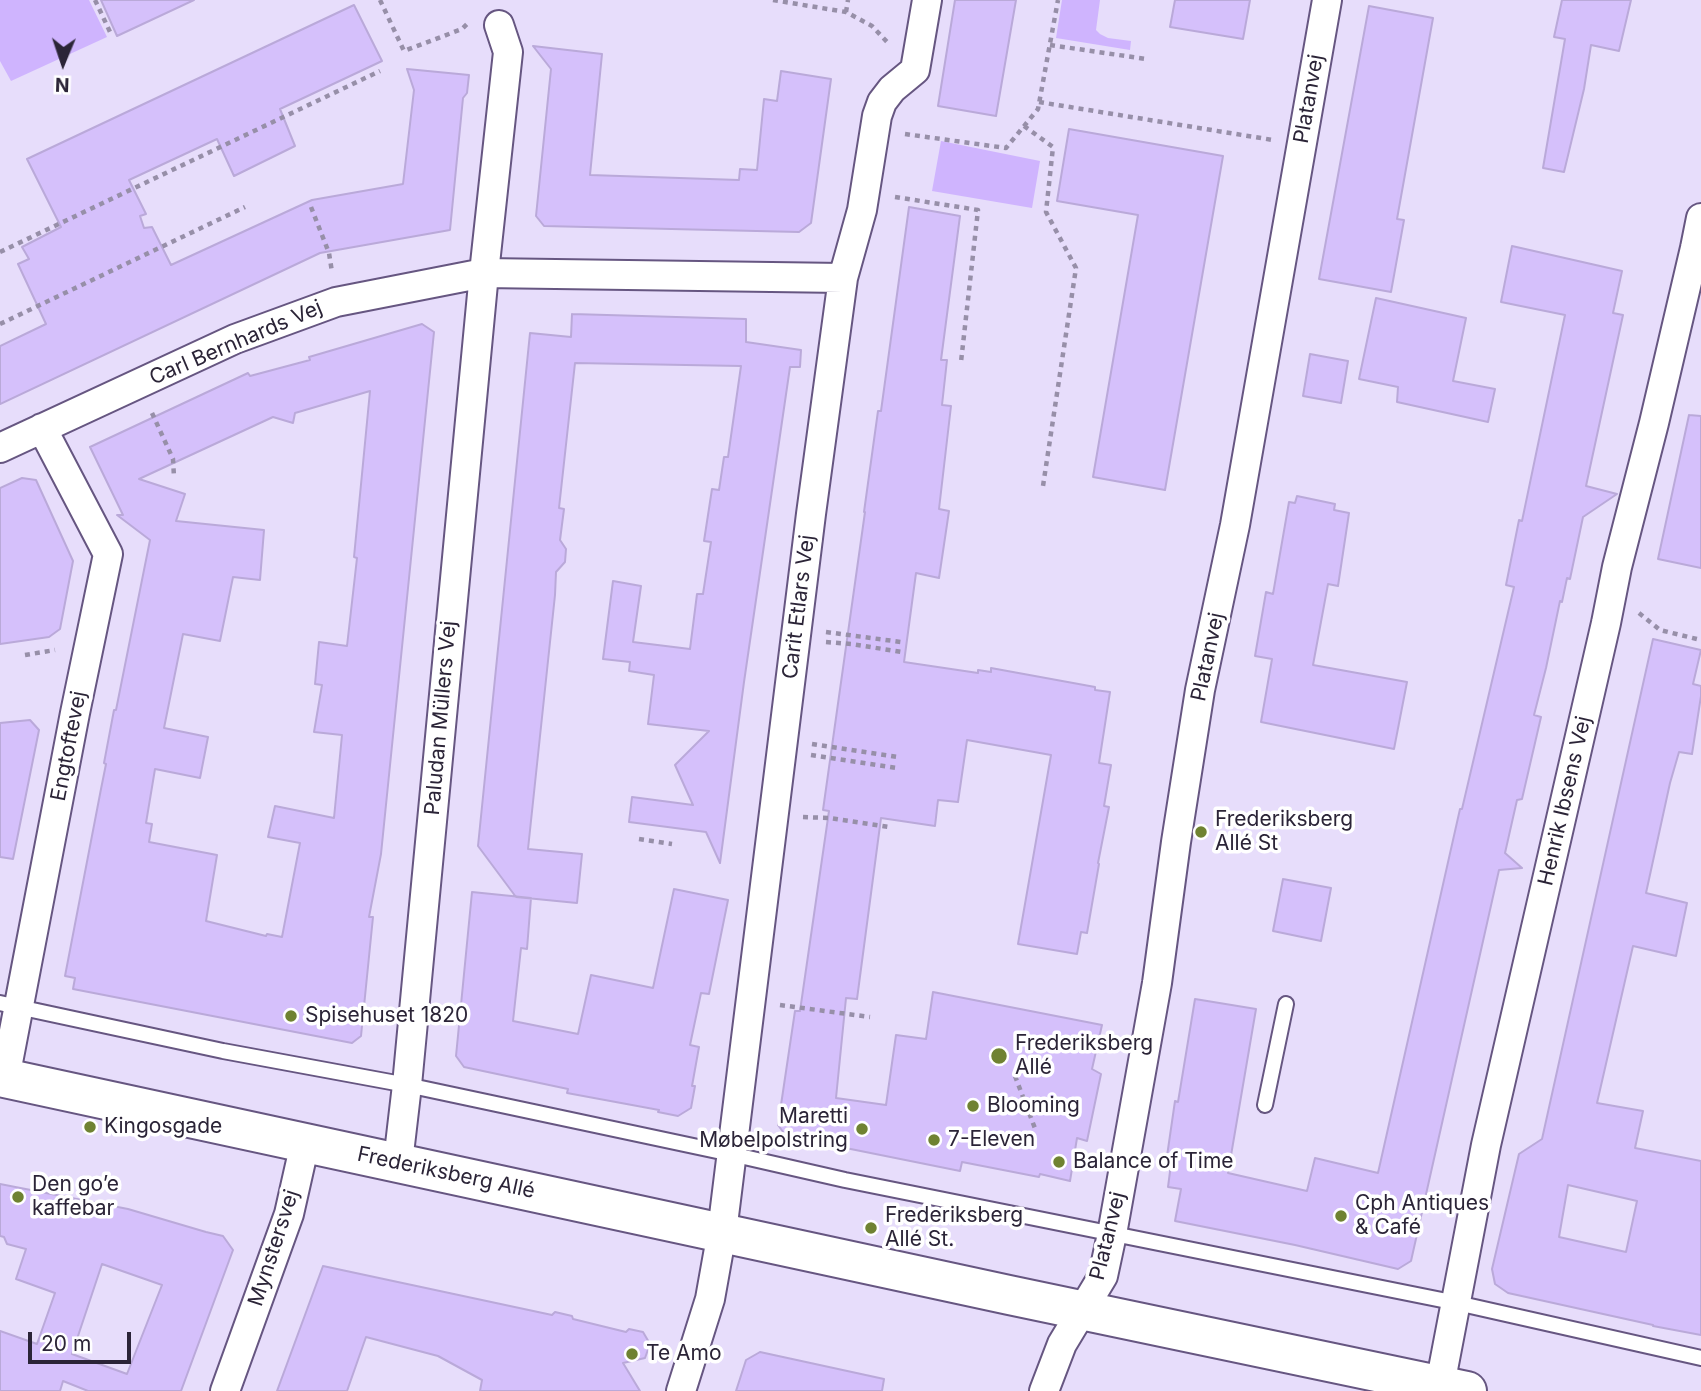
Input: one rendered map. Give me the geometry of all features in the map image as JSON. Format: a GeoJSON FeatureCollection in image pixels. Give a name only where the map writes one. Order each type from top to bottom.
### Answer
{"type":"FeatureCollection","features":[{"type":"Feature","properties":{"kind":"street","name":"Carit Etlars Vej"},"geometry":{"type":"LineString","coordinates":[[681,1391],[710,1299],[722,1232],[843,278],[862,210],[873,130],[881,102],[915,70],[927,0]]}},
{"type":"Feature","properties":{"kind":"street","name":"Platanvej"},"geometry":{"type":"LineString","coordinates":[[1044,1391],[1062,1344],[1103,1276],[1112,1234],[1157,983],[1198,702],[1235,525],[1327,0]]}},
{"type":"Feature","properties":{"kind":"street"},"geometry":{"type":"LineString","coordinates":[[484,273],[508,52],[499,25]]}},
{"type":"Feature","properties":{"kind":"street","name":"Henrik Ibsens Vej"},"geometry":{"type":"LineString","coordinates":[[1453,1388],[1457,1303],[1486,1145],[1701,218]]}},
{"type":"Feature","properties":{"kind":"street","name":"Carl Bernhards Vej"},"geometry":{"type":"LineString","coordinates":[[0,448],[235,338],[336,302],[484,273],[843,278]]}},
{"type":"Feature","properties":{"kind":"street","name":"Paludan Müllers Vej"},"geometry":{"type":"LineString","coordinates":[[398,1162],[484,273]]}},
{"type":"Feature","properties":{"kind":"street","name":"Engtoftevej"},"geometry":{"type":"LineString","coordinates":[[2,1077],[9,1005],[78,701],[108,554],[42,428]]}},
{"type":"Feature","properties":{"kind":"street","name":"Frederiksberg Allé"},"geometry":{"type":"LineString","coordinates":[[2,1077],[1453,1388]]}},
{"type":"Feature","properties":{"kind":"street","name":"Mynstersvej"},"geometry":{"type":"LineString","coordinates":[[225,1391],[289,1214],[305,1143]]}},
{"type":"Feature","properties":{"kind":"lane"},"geometry":{"type":"LineString","coordinates":[[1265,1105],[1286,1004]]}},
{"type":"Feature","properties":{"kind":"lane"},"geometry":{"type":"LineString","coordinates":[[9,1005],[223,1051],[407,1085],[845,1180],[1457,1303],[1701,1358]]}},
{"type":"Feature","properties":{"kind":"path"},"geometry":{"type":"LineString","coordinates":[[95,0],[111,34]]}},
{"type":"Feature","properties":{"kind":"path"},"geometry":{"type":"LineString","coordinates":[[380,0],[404,51],[461,29],[470,22]]}},
{"type":"Feature","properties":{"kind":"path"},"geometry":{"type":"LineString","coordinates":[[772,0],[846,12],[872,26],[888,44],[918,51]]}},
{"type":"Feature","properties":{"kind":"path"},"geometry":{"type":"LineString","coordinates":[[846,12],[848,0]]}},
{"type":"Feature","properties":{"kind":"path"},"geometry":{"type":"LineString","coordinates":[[873,130],[1006,148],[1038,109],[1058,0]]}},
{"type":"Feature","properties":{"kind":"path"},"geometry":{"type":"LineString","coordinates":[[1049,45],[1146,60]]}},
{"type":"Feature","properties":{"kind":"path"},"geometry":{"type":"LineString","coordinates":[[0,252],[380,71]]}},
{"type":"Feature","properties":{"kind":"path"},"geometry":{"type":"LineString","coordinates":[[1039,102],[1301,144]]}},
{"type":"Feature","properties":{"kind":"path"},"geometry":{"type":"LineString","coordinates":[[1024,126],[1053,147],[1046,212],[1076,268],[1042,486]]}},
{"type":"Feature","properties":{"kind":"path"},"geometry":{"type":"LineString","coordinates":[[864,193],[978,210],[961,362]]}},
{"type":"Feature","properties":{"kind":"path"},"geometry":{"type":"LineString","coordinates":[[311,206],[329,253],[336,302]]}},
{"type":"Feature","properties":{"kind":"path"},"geometry":{"type":"LineString","coordinates":[[0,324],[245,207]]}},
{"type":"Feature","properties":{"kind":"path"},"geometry":{"type":"LineString","coordinates":[[140,383],[173,459],[174,477]]}},
{"type":"Feature","properties":{"kind":"path"},"geometry":{"type":"LineString","coordinates":[[1613,590],[1660,630],[1701,639]]}},
{"type":"Feature","properties":{"kind":"path"},"geometry":{"type":"LineString","coordinates":[[796,635],[856,635],[901,642]]}},
{"type":"Feature","properties":{"kind":"path"},"geometry":{"type":"LineString","coordinates":[[796,635],[902,652]]}},
{"type":"Feature","properties":{"kind":"path"},"geometry":{"type":"LineString","coordinates":[[782,746],[898,757]]}},
{"type":"Feature","properties":{"kind":"path"},"geometry":{"type":"LineString","coordinates":[[782,746],[897,768]]}},
{"type":"Feature","properties":{"kind":"path"},"geometry":{"type":"LineString","coordinates":[[774,817],[829,818],[889,827]]}},
{"type":"Feature","properties":{"kind":"path"},"geometry":{"type":"LineString","coordinates":[[639,839],[672,844]]}},
{"type":"Feature","properties":{"kind":"path"},"geometry":{"type":"LineString","coordinates":[[751,1000],[870,1017]]}},
{"type":"Feature","properties":{"kind":"path"},"geometry":{"type":"LineString","coordinates":[[1014,1076],[1036,1131]]}},
{"type":"Feature","properties":{"kind":"shaded area"},"geometry":{"type":"Polygon","coordinates":[[[0,0],[89,0],[107,37],[11,81],[0,61],[0,0]]]}},
{"type":"Feature","properties":{"kind":"shaded area"},"geometry":{"type":"Polygon","coordinates":[[[1062,0],[1100,0],[1096,30],[1108,38],[1131,41],[1130,50],[1056,38],[1062,0]]]}},
{"type":"Feature","properties":{"kind":"shaded area"},"geometry":{"type":"Polygon","coordinates":[[[941,141],[1040,161],[1032,208],[932,191],[941,141]]]}},
{"type":"Feature","properties":{"kind":"building"},"geometry":{"type":"Polygon","coordinates":[[[101,0],[194,0],[117,36],[101,0]]]}},
{"type":"Feature","properties":{"kind":"building"},"geometry":{"type":"Polygon","coordinates":[[[955,0],[1016,0],[996,116],[938,106],[955,0]]]}},
{"type":"Feature","properties":{"kind":"building"},"geometry":{"type":"Polygon","coordinates":[[[1175,0],[1250,0],[1243,39],[1170,27],[1175,0]]]}},
{"type":"Feature","properties":{"kind":"building"},"geometry":{"type":"Polygon","coordinates":[[[1562,0],[1631,0],[1619,51],[1591,45],[1584,89],[1564,172],[1543,168],[1565,39],[1554,37],[1562,0]]]}},
{"type":"Feature","properties":{"kind":"building"},"geometry":{"type":"Polygon","coordinates":[[[354,5],[382,61],[280,109],[295,146],[234,176],[217,139],[129,180],[146,214],[140,216],[144,228],[152,227],[171,265],[312,200],[403,184],[414,90],[407,69],[469,75],[467,93],[463,98],[450,230],[320,253],[0,404],[0,346],[46,324],[18,264],[29,259],[22,247],[61,227],[27,159],[354,5]]]}},
{"type":"Feature","properties":{"kind":"building"},"geometry":{"type":"Polygon","coordinates":[[[1369,6],[1433,18],[1397,219],[1404,220],[1391,292],[1319,279],[1369,6]]]}},
{"type":"Feature","properties":{"kind":"building"},"geometry":{"type":"Polygon","coordinates":[[[533,46],[602,54],[590,175],[739,180],[740,169],[757,170],[764,99],[777,101],[781,71],[831,79],[811,223],[799,232],[544,226],[536,216],[551,69],[533,46]]]}},
{"type":"Feature","properties":{"kind":"building"},"geometry":{"type":"Polygon","coordinates":[[[1069,129],[1223,156],[1165,490],[1093,477],[1138,215],[1057,201],[1069,129]]]}},
{"type":"Feature","properties":{"kind":"building"},"geometry":{"type":"Polygon","coordinates":[[[909,207],[960,216],[941,360],[947,360],[942,405],[951,406],[939,509],[949,511],[939,578],[916,573],[904,662],[978,673],[978,670],[991,672],[991,668],[1110,692],[1099,763],[1111,765],[1104,806],[1109,807],[1087,933],[1081,932],[1077,954],[1018,944],[1051,755],[967,740],[958,802],[938,800],[935,826],[881,818],[857,999],[846,998],[836,1098],[886,1105],[896,1035],[926,1039],[933,992],[1102,1025],[1092,1069],[1101,1074],[1087,1141],[1077,1138],[1070,1181],[962,1162],[960,1171],[786,1136],[778,1125],[795,1011],[800,1011],[829,811],[823,810],[909,207]]]}},
{"type":"Feature","properties":{"kind":"building"},"geometry":{"type":"Polygon","coordinates":[[[1512,246],[1622,271],[1613,313],[1623,315],[1586,486],[1617,494],[1583,517],[1570,579],[1567,578],[1562,602],[1560,601],[1534,715],[1541,717],[1522,799],[1517,800],[1505,853],[1522,868],[1499,870],[1411,1261],[1398,1269],[1175,1221],[1181,1189],[1168,1187],[1171,1164],[1166,1163],[1195,999],[1256,1009],[1228,1173],[1307,1191],[1315,1158],[1378,1173],[1460,809],[1514,587],[1506,585],[1565,315],[1501,302],[1512,246]]]}},
{"type":"Feature","properties":{"kind":"building"},"geometry":{"type":"Polygon","coordinates":[[[1376,298],[1466,318],[1453,381],[1495,389],[1488,422],[1397,402],[1398,387],[1359,379],[1376,298]]]}},
{"type":"Feature","properties":{"kind":"building"},"geometry":{"type":"Polygon","coordinates":[[[572,314],[746,319],[746,342],[801,350],[800,367],[790,367],[720,863],[706,832],[629,822],[632,797],[693,805],[675,765],[709,731],[648,724],[654,675],[629,671],[630,662],[603,659],[613,581],[641,586],[633,642],[690,649],[697,594],[703,594],[711,542],[704,541],[712,489],[719,490],[724,457],[728,457],[741,366],[575,363],[559,508],[564,509],[560,540],[566,549],[565,562],[556,572],[528,849],[582,854],[577,903],[516,897],[478,846],[530,333],[571,337],[572,314]]]}},
{"type":"Feature","properties":{"kind":"building"},"geometry":{"type":"Polygon","coordinates":[[[422,324],[434,332],[381,854],[369,917],[373,917],[361,1036],[352,1043],[73,989],[75,978],[65,976],[114,710],[150,540],[117,515],[123,515],[90,447],[248,373],[250,376],[310,360],[309,357],[422,324]],[[370,391],[295,413],[293,423],[273,417],[139,479],[185,494],[176,521],[264,530],[260,580],[233,577],[220,641],[183,634],[164,728],[208,737],[200,778],[155,769],[146,823],[152,824],[149,842],[217,855],[206,921],[266,936],[282,937],[300,843],[268,837],[275,806],[334,818],[342,735],[314,732],[322,685],[315,684],[319,642],[347,646],[357,558],[354,557],[370,391]]]}},
{"type":"Feature","properties":{"kind":"building"},"geometry":{"type":"Polygon","coordinates":[[[1310,354],[1348,361],[1341,403],[1303,396],[1310,354]]]}},
{"type":"Feature","properties":{"kind":"building"},"geometry":{"type":"Polygon","coordinates":[[[1689,415],[1701,416],[1701,568],[1658,559],[1689,415]]]}},
{"type":"Feature","properties":{"kind":"building"},"geometry":{"type":"Polygon","coordinates":[[[22,478],[36,480],[73,561],[60,629],[49,637],[0,644],[0,488],[22,478]]]}},
{"type":"Feature","properties":{"kind":"building"},"geometry":{"type":"Polygon","coordinates":[[[1297,496],[1335,504],[1334,510],[1349,513],[1338,586],[1328,584],[1313,665],[1407,682],[1394,749],[1261,722],[1272,659],[1255,656],[1266,592],[1273,594],[1289,502],[1295,503],[1297,496]]]}},
{"type":"Feature","properties":{"kind":"building"},"geometry":{"type":"Polygon","coordinates":[[[1653,639],[1701,650],[1693,684],[1701,686],[1701,696],[1692,754],[1679,752],[1646,893],[1687,903],[1676,956],[1633,946],[1597,1103],[1643,1111],[1635,1148],[1701,1161],[1701,1335],[1508,1293],[1495,1284],[1492,1269],[1519,1154],[1542,1139],[1653,639]],[[1568,1185],[1559,1237],[1626,1252],[1637,1201],[1568,1185]]]}},
{"type":"Feature","properties":{"kind":"building"},"geometry":{"type":"Polygon","coordinates":[[[30,720],[39,730],[13,859],[0,857],[0,723],[30,720]]]}},
{"type":"Feature","properties":{"kind":"building"},"geometry":{"type":"Polygon","coordinates":[[[1283,879],[1331,888],[1321,941],[1273,931],[1283,879]]]}},
{"type":"Feature","properties":{"kind":"building"},"geometry":{"type":"Polygon","coordinates":[[[674,889],[728,900],[709,994],[701,993],[690,1045],[699,1047],[691,1108],[678,1116],[567,1093],[568,1089],[464,1067],[456,1056],[472,892],[531,898],[527,949],[521,948],[513,1021],[578,1034],[591,975],[653,988],[674,889]]]}},
{"type":"Feature","properties":{"kind":"building"},"geometry":{"type":"Polygon","coordinates":[[[0,1184],[128,1209],[223,1236],[233,1250],[181,1391],[88,1391],[63,1381],[60,1391],[0,1391],[0,1331],[37,1344],[55,1293],[16,1279],[26,1249],[7,1244],[4,1237],[0,1236],[0,1184]],[[102,1264],[72,1354],[127,1374],[162,1285],[102,1264]]]}},
{"type":"Feature","properties":{"kind":"building"},"geometry":{"type":"Polygon","coordinates":[[[323,1266],[552,1315],[555,1312],[626,1332],[629,1329],[643,1332],[650,1344],[645,1358],[623,1363],[640,1391],[480,1391],[482,1380],[438,1356],[366,1337],[347,1391],[277,1391],[323,1266]]]}},
{"type":"Feature","properties":{"kind":"building"},"geometry":{"type":"Polygon","coordinates":[[[760,1352],[884,1379],[882,1391],[736,1391],[746,1360],[760,1352]]]}},
{"type":"Feature","properties":{"kind":"place","name":"Frederiksberg Allé St"},"geometry":{"type":"Point","coordinates":[1201,832]}},
{"type":"Feature","properties":{"kind":"place","name":"Spisehuset 1820"},"geometry":{"type":"Point","coordinates":[291,1016]}},
{"type":"Feature","properties":{"kind":"place","name":"Frederiksberg Allé"},"geometry":{"type":"Point","coordinates":[999,1056]}},
{"type":"Feature","properties":{"kind":"place","name":"Blooming"},"geometry":{"type":"Point","coordinates":[973,1106]}},
{"type":"Feature","properties":{"kind":"place","name":"Kingosgade"},"geometry":{"type":"Point","coordinates":[90,1127]}},
{"type":"Feature","properties":{"kind":"place","name":"Maretti Møbelpolstring"},"geometry":{"type":"Point","coordinates":[862,1129]}},
{"type":"Feature","properties":{"kind":"place","name":"7-Eleven"},"geometry":{"type":"Point","coordinates":[934,1140]}},
{"type":"Feature","properties":{"kind":"place","name":"Balance of Time"},"geometry":{"type":"Point","coordinates":[1059,1162]}},
{"type":"Feature","properties":{"kind":"place","name":"Den go’e kaffebar"},"geometry":{"type":"Point","coordinates":[18,1197]}},
{"type":"Feature","properties":{"kind":"place","name":"Cph Antiques & Café"},"geometry":{"type":"Point","coordinates":[1341,1216]}},
{"type":"Feature","properties":{"kind":"place","name":"Frederiksberg Allé St."},"geometry":{"type":"Point","coordinates":[871,1228]}},
{"type":"Feature","properties":{"kind":"place","name":"Te Amo"},"geometry":{"type":"Point","coordinates":[632,1354]}}]}
